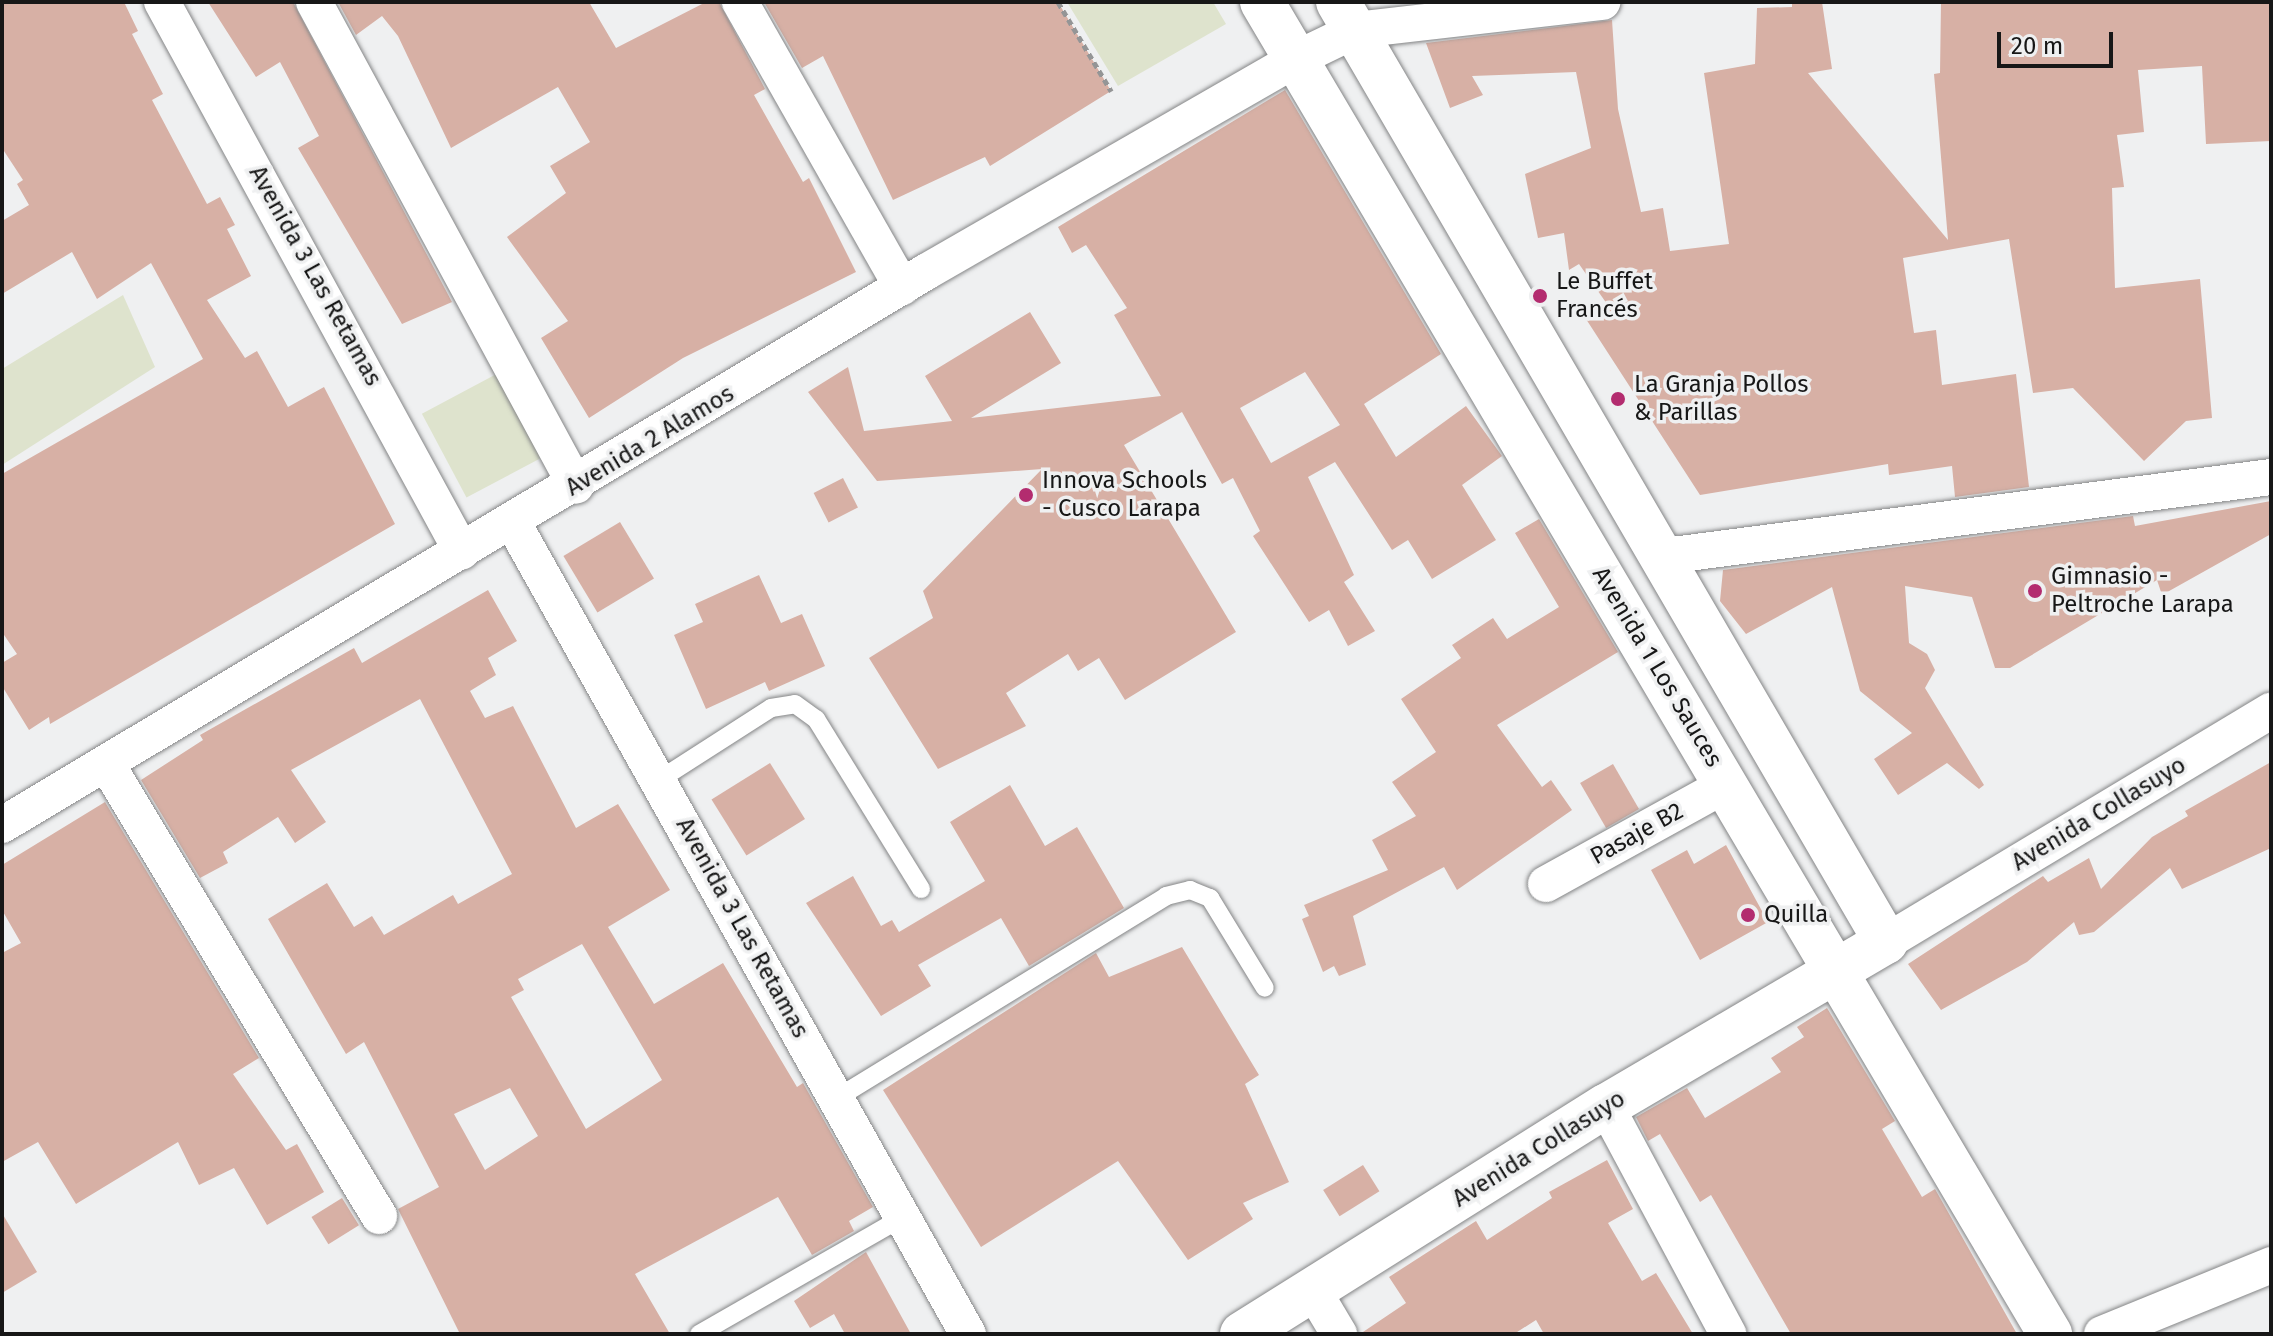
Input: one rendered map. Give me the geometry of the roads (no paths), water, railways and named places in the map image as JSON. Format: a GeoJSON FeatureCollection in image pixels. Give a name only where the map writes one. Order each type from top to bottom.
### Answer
{"type":"FeatureCollection","features":[{"type":"Feature","properties":{"kind":"street","name":"Avenida 3 Las Retamas"},"geometry":{"type":"LineString","coordinates":[[162,2],[462,552]]}},
{"type":"Feature","properties":{"kind":"street"},"geometry":{"type":"LineString","coordinates":[[314,2],[576,486]]}},
{"type":"Feature","properties":{"kind":"street"},"geometry":{"type":"LineString","coordinates":[[740,2],[902,287]]}},
{"type":"Feature","properties":{"kind":"street","name":"Avenida 1 Los Sauces"},"geometry":{"type":"LineString","coordinates":[[1262,2],[1839,970],[2050,1334]]}},
{"type":"Feature","properties":{"kind":"street","name":"Avenida 2 Alamos"},"geometry":{"type":"LineString","coordinates":[[2,825],[576,486],[902,287],[1298,58],[1347,16],[1602,2]]}},
{"type":"Feature","properties":{"kind":"street"},"geometry":{"type":"LineString","coordinates":[[1347,16],[1665,556],[1886,942]]}},
{"type":"Feature","properties":{"kind":"street"},"geometry":{"type":"LineString","coordinates":[[1665,556],[2271,477]]}},
{"type":"Feature","properties":{"kind":"street","name":"Avenida 3 Las Retamas"},"geometry":{"type":"LineString","coordinates":[[513,523],[968,1334]]}},
{"type":"Feature","properties":{"kind":"street","name":"Avenida Collasuyo"},"geometry":{"type":"LineString","coordinates":[[1242,1334],[1314,1292],[1606,1106],[2271,711]]}},
{"type":"Feature","properties":{"kind":"street"},"geometry":{"type":"LineString","coordinates":[[106,763],[379,1216]]}},
{"type":"Feature","properties":{"kind":"street","name":"Pasaje B2"},"geometry":{"type":"LineString","coordinates":[[1546,884],[1727,784]]}},
{"type":"Feature","properties":{"kind":"street"},"geometry":{"type":"LineString","coordinates":[[1606,1106],[1728,1334]]}},
{"type":"Feature","properties":{"kind":"street"},"geometry":{"type":"LineString","coordinates":[[2102,1334],[2271,1265]]}},
{"type":"Feature","properties":{"kind":"street"},"geometry":{"type":"LineString","coordinates":[[1314,1292],[1339,1334]]}},
{"type":"Feature","properties":{"kind":"lane"},"geometry":{"type":"LineString","coordinates":[[659,780],[771,708],[795,704],[816,719],[921,889]]}},
{"type":"Feature","properties":{"kind":"lane"},"geometry":{"type":"LineString","coordinates":[[837,1098],[1166,896],[1190,890],[1210,898],[1265,988]]}},
{"type":"Feature","properties":{"kind":"lane"},"geometry":{"type":"LineString","coordinates":[[699,1334],[903,1217]]}},
{"type":"Feature","properties":{"kind":"place","name":"Le Buffet Francés"},"geometry":{"type":"Point","coordinates":[1540,296]}},
{"type":"Feature","properties":{"kind":"place","name":"La Granja Pollos & Parillas"},"geometry":{"type":"Point","coordinates":[1618,399]}},
{"type":"Feature","properties":{"kind":"place","name":"Innova Schools - Cusco Larapa"},"geometry":{"type":"Point","coordinates":[1026,495]}},
{"type":"Feature","properties":{"kind":"place","name":"Gimnasio - Peltroche Larapa"},"geometry":{"type":"Point","coordinates":[2035,591]}},
{"type":"Feature","properties":{"kind":"place","name":"Quilla"},"geometry":{"type":"Point","coordinates":[1748,915]}}]}
